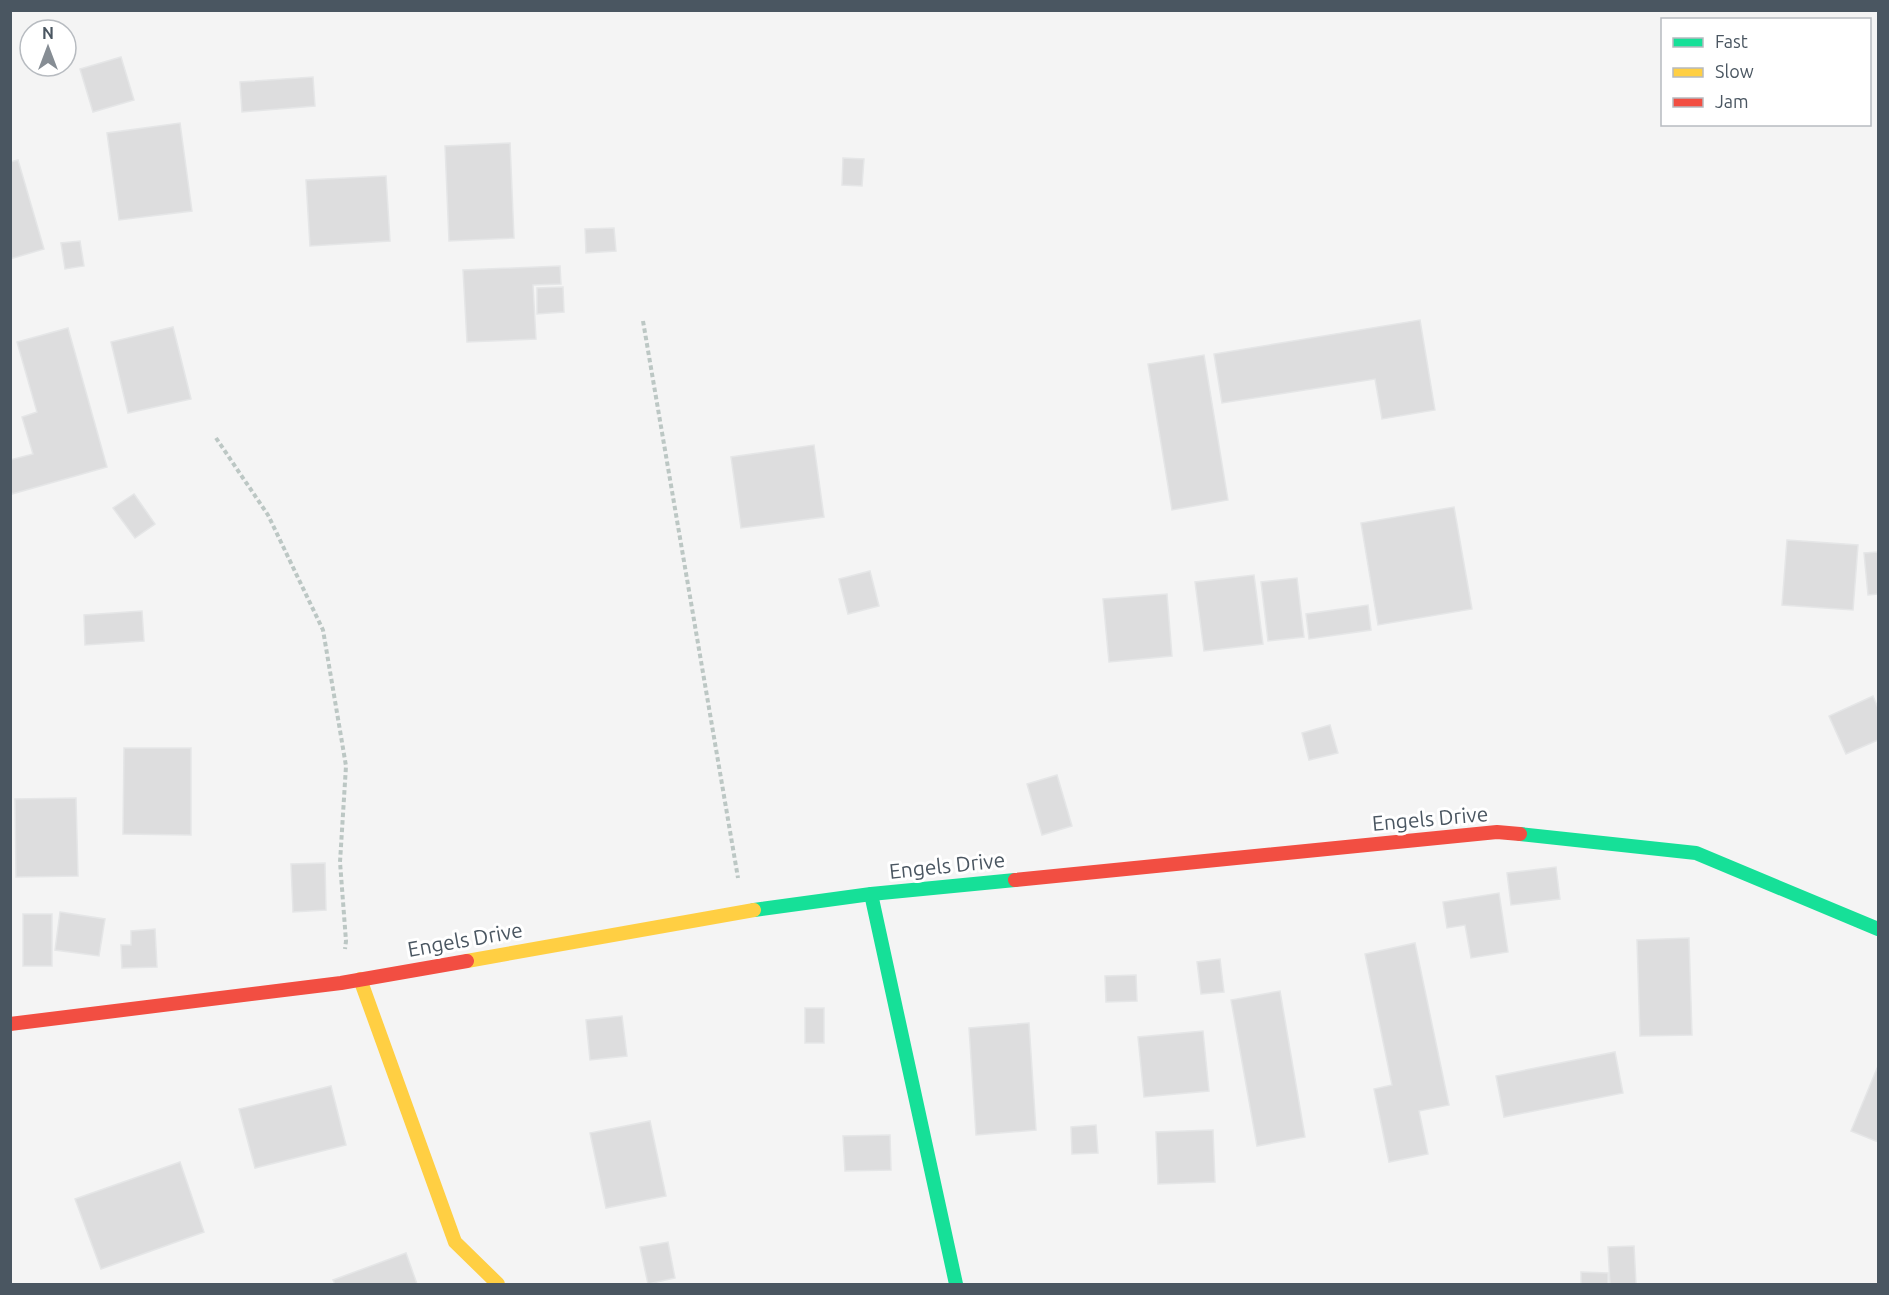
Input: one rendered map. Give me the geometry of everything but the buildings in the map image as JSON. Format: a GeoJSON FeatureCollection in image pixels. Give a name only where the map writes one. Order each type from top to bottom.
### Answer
{"type":"FeatureCollection","features":[{"type":"Feature","properties":{"kind":"street","name":"Engels Drive"},"geometry":{"type":"LineString","coordinates":[[10,1024],[341,983],[743,912],[871,894],[1497,832],[1696,853],[1878,929]]}},
{"type":"Feature","properties":{"kind":"street"},"geometry":{"type":"LineString","coordinates":[[871,894],[956,1284]]}},
{"type":"Feature","properties":{"kind":"street"},"geometry":{"type":"LineString","coordinates":[[360,979],[455,1242],[498,1284]]}},
{"type":"Feature","properties":{"kind":"path"},"geometry":{"type":"LineString","coordinates":[[643,321],[743,912]]}},
{"type":"Feature","properties":{"kind":"path"},"geometry":{"type":"LineString","coordinates":[[216,438],[268,515],[323,630],[346,766],[340,862],[346,941],[341,983]]}},
{"type":"Feature","properties":{"kind":"traffic: fast"},"geometry":{"type":"LineString","coordinates":[[1520,834],[1696,853],[1878,929]]}},
{"type":"Feature","properties":{"kind":"traffic: fast"},"geometry":{"type":"LineString","coordinates":[[754,910],[871,894],[1015,880]]}},
{"type":"Feature","properties":{"kind":"traffic: fast"},"geometry":{"type":"LineString","coordinates":[[871,894],[956,1284]]}},
{"type":"Feature","properties":{"kind":"traffic: slow"},"geometry":{"type":"LineString","coordinates":[[467,961],[754,910]]}},
{"type":"Feature","properties":{"kind":"traffic: slow"},"geometry":{"type":"LineString","coordinates":[[360,979],[455,1242],[498,1284]]}},
{"type":"Feature","properties":{"kind":"traffic: jam"},"geometry":{"type":"LineString","coordinates":[[1015,880],[1497,832],[1520,834]]}},
{"type":"Feature","properties":{"kind":"traffic: jam"},"geometry":{"type":"LineString","coordinates":[[10,1024],[341,983],[467,961]]}}]}
